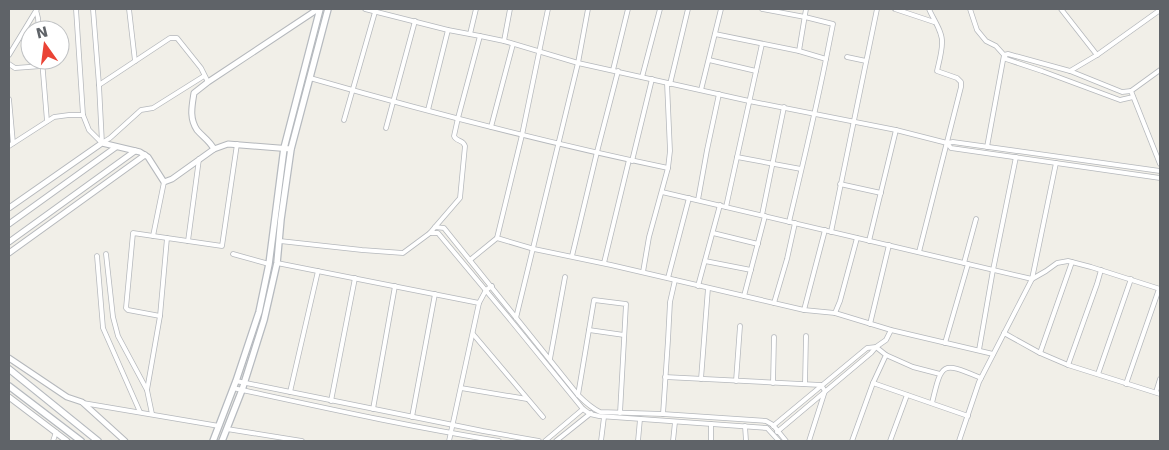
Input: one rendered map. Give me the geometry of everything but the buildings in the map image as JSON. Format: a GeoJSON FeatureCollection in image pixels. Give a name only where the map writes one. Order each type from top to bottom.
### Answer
{"type":"FeatureCollection","features":[{"type":"Feature","properties":{"kind":"main road"},"geometry":{"type":"LineString","coordinates":[[213,441],[236,381],[259,312],[269,264],[284,148],[319,9]]}},
{"type":"Feature","properties":{"kind":"main road"},"geometry":{"type":"LineString","coordinates":[[222,441],[242,390],[264,320],[277,263],[291,149],[328,9]]}},
{"type":"Feature","properties":{"kind":"main road"},"geometry":{"type":"LineString","coordinates":[[9,370],[98,441]]}},
{"type":"Feature","properties":{"kind":"main road"},"geometry":{"type":"LineString","coordinates":[[9,386],[81,441]]}},
{"type":"Feature","properties":{"kind":"street"},"geometry":{"type":"LineString","coordinates":[[9,55],[35,9]]}},
{"type":"Feature","properties":{"kind":"street"},"geometry":{"type":"LineString","coordinates":[[76,9],[83,115],[89,130],[102,143],[140,152],[148,157],[164,182],[153,236]]}},
{"type":"Feature","properties":{"kind":"street"},"geometry":{"type":"LineString","coordinates":[[93,9],[102,143]]}},
{"type":"Feature","properties":{"kind":"street"},"geometry":{"type":"LineString","coordinates":[[129,9],[135,61]]}},
{"type":"Feature","properties":{"kind":"street"},"geometry":{"type":"LineString","coordinates":[[214,149],[211,142],[198,130],[191,113],[194,93],[319,9]]}},
{"type":"Feature","properties":{"kind":"street"},"geometry":{"type":"LineString","coordinates":[[366,9],[448,30],[504,41],[578,63],[749,101],[896,130],[947,143],[953,142],[1160,171]]}},
{"type":"Feature","properties":{"kind":"street"},"geometry":{"type":"LineString","coordinates":[[470,34],[476,9]]}},
{"type":"Feature","properties":{"kind":"street"},"geometry":{"type":"LineString","coordinates":[[504,41],[510,9]]}},
{"type":"Feature","properties":{"kind":"street"},"geometry":{"type":"LineString","coordinates":[[470,260],[497,238],[522,134],[548,9]]}},
{"type":"Feature","properties":{"kind":"street"},"geometry":{"type":"LineString","coordinates":[[514,324],[534,249],[578,63],[588,9]]}},
{"type":"Feature","properties":{"kind":"street"},"geometry":{"type":"LineString","coordinates":[[613,70],[628,9]]}},
{"type":"Feature","properties":{"kind":"street"},"geometry":{"type":"LineString","coordinates":[[642,77],[660,9]]}},
{"type":"Feature","properties":{"kind":"street"},"geometry":{"type":"LineString","coordinates":[[643,272],[649,237],[668,168],[670,151],[669,83],[688,9]]}},
{"type":"Feature","properties":{"kind":"street"},"geometry":{"type":"LineString","coordinates":[[701,90],[721,9]]}},
{"type":"Feature","properties":{"kind":"street"},"geometry":{"type":"LineString","coordinates":[[762,9],[805,17],[834,25],[789,222]]}},
{"type":"Feature","properties":{"kind":"street"},"geometry":{"type":"LineString","coordinates":[[799,51],[806,9]]}},
{"type":"Feature","properties":{"kind":"street"},"geometry":{"type":"LineString","coordinates":[[831,232],[877,9]]}},
{"type":"Feature","properties":{"kind":"street"},"geometry":{"type":"LineString","coordinates":[[898,9],[934,22]]}},
{"type":"Feature","properties":{"kind":"street"},"geometry":{"type":"LineString","coordinates":[[919,252],[960,87],[960,82],[957,78],[937,71],[943,42],[940,29],[934,22],[929,9]]}},
{"type":"Feature","properties":{"kind":"street"},"geometry":{"type":"LineString","coordinates":[[970,9],[977,30],[986,41],[996,46],[1006,59],[1120,100],[1133,97]]}},
{"type":"Feature","properties":{"kind":"street"},"geometry":{"type":"LineString","coordinates":[[1061,9],[1097,55]]}},
{"type":"Feature","properties":{"kind":"street"},"geometry":{"type":"LineString","coordinates":[[1070,71],[1097,55],[1160,10]]}},
{"type":"Feature","properties":{"kind":"street"},"geometry":{"type":"LineString","coordinates":[[344,120],[375,12]]}},
{"type":"Feature","properties":{"kind":"street"},"geometry":{"type":"LineString","coordinates":[[386,128],[415,21]]}},
{"type":"Feature","properties":{"kind":"street"},"geometry":{"type":"LineString","coordinates":[[428,110],[448,30]]}},
{"type":"Feature","properties":{"kind":"street"},"geometry":{"type":"LineString","coordinates":[[715,34],[799,51],[826,59]]}},
{"type":"Feature","properties":{"kind":"street"},"geometry":{"type":"LineString","coordinates":[[280,241],[403,253],[430,233],[457,202],[461,194],[466,146],[454,136],[480,36]]}},
{"type":"Feature","properties":{"kind":"street"},"geometry":{"type":"LineString","coordinates":[[99,85],[174,37],[177,38],[195,60],[208,82]]}},
{"type":"Feature","properties":{"kind":"street"},"geometry":{"type":"LineString","coordinates":[[491,127],[513,44]]}},
{"type":"Feature","properties":{"kind":"street"},"geometry":{"type":"LineString","coordinates":[[726,207],[762,44]]}},
{"type":"Feature","properties":{"kind":"street"},"geometry":{"type":"LineString","coordinates":[[1004,55],[1008,54],[1070,71],[1122,92],[1131,91],[1160,70]]}},
{"type":"Feature","properties":{"kind":"street"},"geometry":{"type":"LineString","coordinates":[[986,147],[1004,55]]}},
{"type":"Feature","properties":{"kind":"street"},"geometry":{"type":"LineString","coordinates":[[847,57],[866,61]]}},
{"type":"Feature","properties":{"kind":"street"},"geometry":{"type":"LineString","coordinates":[[708,60],[756,71]]}},
{"type":"Feature","properties":{"kind":"street"},"geometry":{"type":"LineString","coordinates":[[42,70],[47,121]]}},
{"type":"Feature","properties":{"kind":"street"},"geometry":{"type":"LineString","coordinates":[[572,256],[618,71]]}},
{"type":"Feature","properties":{"kind":"street"},"geometry":{"type":"LineString","coordinates":[[9,208],[110,138],[141,110],[153,108],[204,76]]}},
{"type":"Feature","properties":{"kind":"street"},"geometry":{"type":"LineString","coordinates":[[310,78],[558,144],[668,168]]}},
{"type":"Feature","properties":{"kind":"street"},"geometry":{"type":"LineString","coordinates":[[604,263],[652,79]]}},
{"type":"Feature","properties":{"kind":"street"},"geometry":{"type":"LineString","coordinates":[[1131,91],[1160,164]]}},
{"type":"Feature","properties":{"kind":"street"},"geometry":{"type":"LineString","coordinates":[[698,200],[719,94]]}},
{"type":"Feature","properties":{"kind":"street"},"geometry":{"type":"LineString","coordinates":[[9,99],[11,145]]}},
{"type":"Feature","properties":{"kind":"street"},"geometry":{"type":"LineString","coordinates":[[744,296],[758,244],[784,107]]}},
{"type":"Feature","properties":{"kind":"street"},"geometry":{"type":"LineString","coordinates":[[11,145],[54,117],[83,115]]}},
{"type":"Feature","properties":{"kind":"street"},"geometry":{"type":"LineString","coordinates":[[869,241],[896,130]]}},
{"type":"Feature","properties":{"kind":"street"},"geometry":{"type":"LineString","coordinates":[[947,143],[951,148],[1160,178]]}},
{"type":"Feature","properties":{"kind":"street"},"geometry":{"type":"LineString","coordinates":[[164,182],[172,179],[214,149],[228,144],[291,149]]}},
{"type":"Feature","properties":{"kind":"street"},"geometry":{"type":"LineString","coordinates":[[160,316],[126,308],[133,233],[222,246],[236,144]]}},
{"type":"Feature","properties":{"kind":"street"},"geometry":{"type":"LineString","coordinates":[[9,224],[116,147]]}},
{"type":"Feature","properties":{"kind":"street"},"geometry":{"type":"LineString","coordinates":[[9,242],[134,151]]}},
{"type":"Feature","properties":{"kind":"street"},"geometry":{"type":"LineString","coordinates":[[9,253],[145,155]]}},
{"type":"Feature","properties":{"kind":"street"},"geometry":{"type":"LineString","coordinates":[[737,157],[802,169]]}},
{"type":"Feature","properties":{"kind":"street"},"geometry":{"type":"LineString","coordinates":[[979,350],[1016,157]]}},
{"type":"Feature","properties":{"kind":"street"},"geometry":{"type":"LineString","coordinates":[[188,241],[199,159]]}},
{"type":"Feature","properties":{"kind":"street"},"geometry":{"type":"LineString","coordinates":[[959,441],[981,378],[1032,279],[1056,163]]}},
{"type":"Feature","properties":{"kind":"street"},"geometry":{"type":"LineString","coordinates":[[840,184],[881,193]]}},
{"type":"Feature","properties":{"kind":"street"},"geometry":{"type":"LineString","coordinates":[[662,192],[1032,279],[1062,261],[1101,270],[1160,289],[1126,384]]}},
{"type":"Feature","properties":{"kind":"street"},"geometry":{"type":"LineString","coordinates":[[668,278],[689,198]]}},
{"type":"Feature","properties":{"kind":"street"},"geometry":{"type":"LineString","coordinates":[[698,286],[720,205]]}},
{"type":"Feature","properties":{"kind":"street"},"geometry":{"type":"LineString","coordinates":[[945,343],[976,219]]}},
{"type":"Feature","properties":{"kind":"street"},"geometry":{"type":"LineString","coordinates":[[774,303],[795,223]]}},
{"type":"Feature","properties":{"kind":"street"},"geometry":{"type":"LineString","coordinates":[[435,227],[444,228],[578,395],[594,410],[600,412],[766,421],[773,425],[779,441]]}},
{"type":"Feature","properties":{"kind":"street"},"geometry":{"type":"LineString","coordinates":[[804,310],[825,230]]}},
{"type":"Feature","properties":{"kind":"street"},"geometry":{"type":"LineString","coordinates":[[430,233],[438,233],[583,409],[590,414],[604,417],[767,428],[786,441]]}},
{"type":"Feature","properties":{"kind":"street"},"geometry":{"type":"LineString","coordinates":[[713,233],[758,244]]}},
{"type":"Feature","properties":{"kind":"street"},"geometry":{"type":"LineString","coordinates":[[147,390],[160,316],[167,238]]}},
{"type":"Feature","properties":{"kind":"street"},"geometry":{"type":"LineString","coordinates":[[497,238],[534,249],[604,263],[804,310],[835,313],[892,330],[993,354]]}},
{"type":"Feature","properties":{"kind":"street"},"geometry":{"type":"LineString","coordinates":[[835,313],[857,238]]}},
{"type":"Feature","properties":{"kind":"street"},"geometry":{"type":"LineString","coordinates":[[870,324],[889,245]]}},
{"type":"Feature","properties":{"kind":"street"},"geometry":{"type":"LineString","coordinates":[[106,254],[113,317],[118,336],[147,390],[152,414]]}},
{"type":"Feature","properties":{"kind":"street"},"geometry":{"type":"LineString","coordinates":[[233,254],[269,264]]}},
{"type":"Feature","properties":{"kind":"street"},"geometry":{"type":"LineString","coordinates":[[97,256],[103,328],[140,412]]}},
{"type":"Feature","properties":{"kind":"street"},"geometry":{"type":"LineString","coordinates":[[705,261],[751,270]]}},
{"type":"Feature","properties":{"kind":"street"},"geometry":{"type":"LineString","coordinates":[[1040,353],[1072,262]]}},
{"type":"Feature","properties":{"kind":"street"},"geometry":{"type":"LineString","coordinates":[[277,263],[480,303]]}},
{"type":"Feature","properties":{"kind":"street"},"geometry":{"type":"LineString","coordinates":[[1068,365],[1101,270]]}},
{"type":"Feature","properties":{"kind":"street"},"geometry":{"type":"LineString","coordinates":[[290,392],[318,271]]}},
{"type":"Feature","properties":{"kind":"street"},"geometry":{"type":"LineString","coordinates":[[550,359],[565,277]]}},
{"type":"Feature","properties":{"kind":"street"},"geometry":{"type":"LineString","coordinates":[[331,401],[355,278]]}},
{"type":"Feature","properties":{"kind":"street"},"geometry":{"type":"LineString","coordinates":[[663,414],[670,302],[675,280]]}},
{"type":"Feature","properties":{"kind":"street"},"geometry":{"type":"LineString","coordinates":[[1098,374],[1131,280]]}},
{"type":"Feature","properties":{"kind":"street"},"geometry":{"type":"LineString","coordinates":[[373,409],[395,286]]}},
{"type":"Feature","properties":{"kind":"street"},"geometry":{"type":"LineString","coordinates":[[449,441],[480,303],[486,290],[492,286]]}},
{"type":"Feature","properties":{"kind":"street"},"geometry":{"type":"LineString","coordinates":[[700,379],[708,288]]}},
{"type":"Feature","properties":{"kind":"street"},"geometry":{"type":"LineString","coordinates":[[412,417],[435,294]]}},
{"type":"Feature","properties":{"kind":"street"},"geometry":{"type":"LineString","coordinates":[[578,395],[594,300],[626,304],[620,413]]}},
{"type":"Feature","properties":{"kind":"street"},"geometry":{"type":"LineString","coordinates":[[736,381],[740,326]]}},
{"type":"Feature","properties":{"kind":"street"},"geometry":{"type":"LineString","coordinates":[[589,330],[624,334]]}},
{"type":"Feature","properties":{"kind":"street"},"geometry":{"type":"LineString","coordinates":[[776,433],[886,340],[892,330]]}},
{"type":"Feature","properties":{"kind":"street"},"geometry":{"type":"LineString","coordinates":[[1004,333],[1040,353],[1068,365],[1126,384],[1158,393],[1160,379]]}},
{"type":"Feature","properties":{"kind":"street"},"geometry":{"type":"LineString","coordinates":[[473,334],[543,417]]}},
{"type":"Feature","properties":{"kind":"street"},"geometry":{"type":"LineString","coordinates":[[805,384],[806,336]]}},
{"type":"Feature","properties":{"kind":"street"},"geometry":{"type":"LineString","coordinates":[[773,383],[774,338]]}},
{"type":"Feature","properties":{"kind":"street"},"geometry":{"type":"LineString","coordinates":[[769,429],[867,348],[876,347],[886,355],[913,367],[940,374]]}},
{"type":"Feature","properties":{"kind":"street"},"geometry":{"type":"LineString","coordinates":[[852,441],[873,383],[886,355]]}},
{"type":"Feature","properties":{"kind":"street"},"geometry":{"type":"LineString","coordinates":[[9,358],[67,397],[82,402],[219,426]]}},
{"type":"Feature","properties":{"kind":"street"},"geometry":{"type":"LineString","coordinates":[[932,403],[938,378],[943,370],[958,368],[981,378]]}},
{"type":"Feature","properties":{"kind":"street"},"geometry":{"type":"LineString","coordinates":[[665,377],[822,385]]}},
{"type":"Feature","properties":{"kind":"street"},"geometry":{"type":"LineString","coordinates":[[236,381],[539,441]]}},
{"type":"Feature","properties":{"kind":"street"},"geometry":{"type":"LineString","coordinates":[[873,383],[968,416]]}},
{"type":"Feature","properties":{"kind":"street"},"geometry":{"type":"LineString","coordinates":[[809,441],[825,391],[822,385]]}},
{"type":"Feature","properties":{"kind":"street"},"geometry":{"type":"LineString","coordinates":[[233,388],[451,433],[499,441]]}},
{"type":"Feature","properties":{"kind":"street"},"geometry":{"type":"LineString","coordinates":[[461,388],[527,399]]}},
{"type":"Feature","properties":{"kind":"street"},"geometry":{"type":"LineString","coordinates":[[890,441],[907,395]]}},
{"type":"Feature","properties":{"kind":"street"},"geometry":{"type":"LineString","coordinates":[[9,397],[68,441]]}},
{"type":"Feature","properties":{"kind":"street"},"geometry":{"type":"LineString","coordinates":[[82,402],[125,441]]}},
{"type":"Feature","properties":{"kind":"street"},"geometry":{"type":"LineString","coordinates":[[545,441],[588,405]]}},
{"type":"Feature","properties":{"kind":"street"},"geometry":{"type":"LineString","coordinates":[[556,441],[594,410]]}},
{"type":"Feature","properties":{"kind":"street"},"geometry":{"type":"LineString","coordinates":[[602,441],[604,417]]}},
{"type":"Feature","properties":{"kind":"street"},"geometry":{"type":"LineString","coordinates":[[638,441],[640,419]]}},
{"type":"Feature","properties":{"kind":"street"},"geometry":{"type":"LineString","coordinates":[[673,441],[675,422]]}},
{"type":"Feature","properties":{"kind":"street"},"geometry":{"type":"LineString","coordinates":[[711,424],[711,441]]}},
{"type":"Feature","properties":{"kind":"street"},"geometry":{"type":"LineString","coordinates":[[745,426],[746,441]]}},
{"type":"Feature","properties":{"kind":"street"},"geometry":{"type":"LineString","coordinates":[[227,429],[282,440],[302,441]]}},
{"type":"Feature","properties":{"kind":"street"},"geometry":{"type":"LineString","coordinates":[[53,441],[56,432]]}}]}
